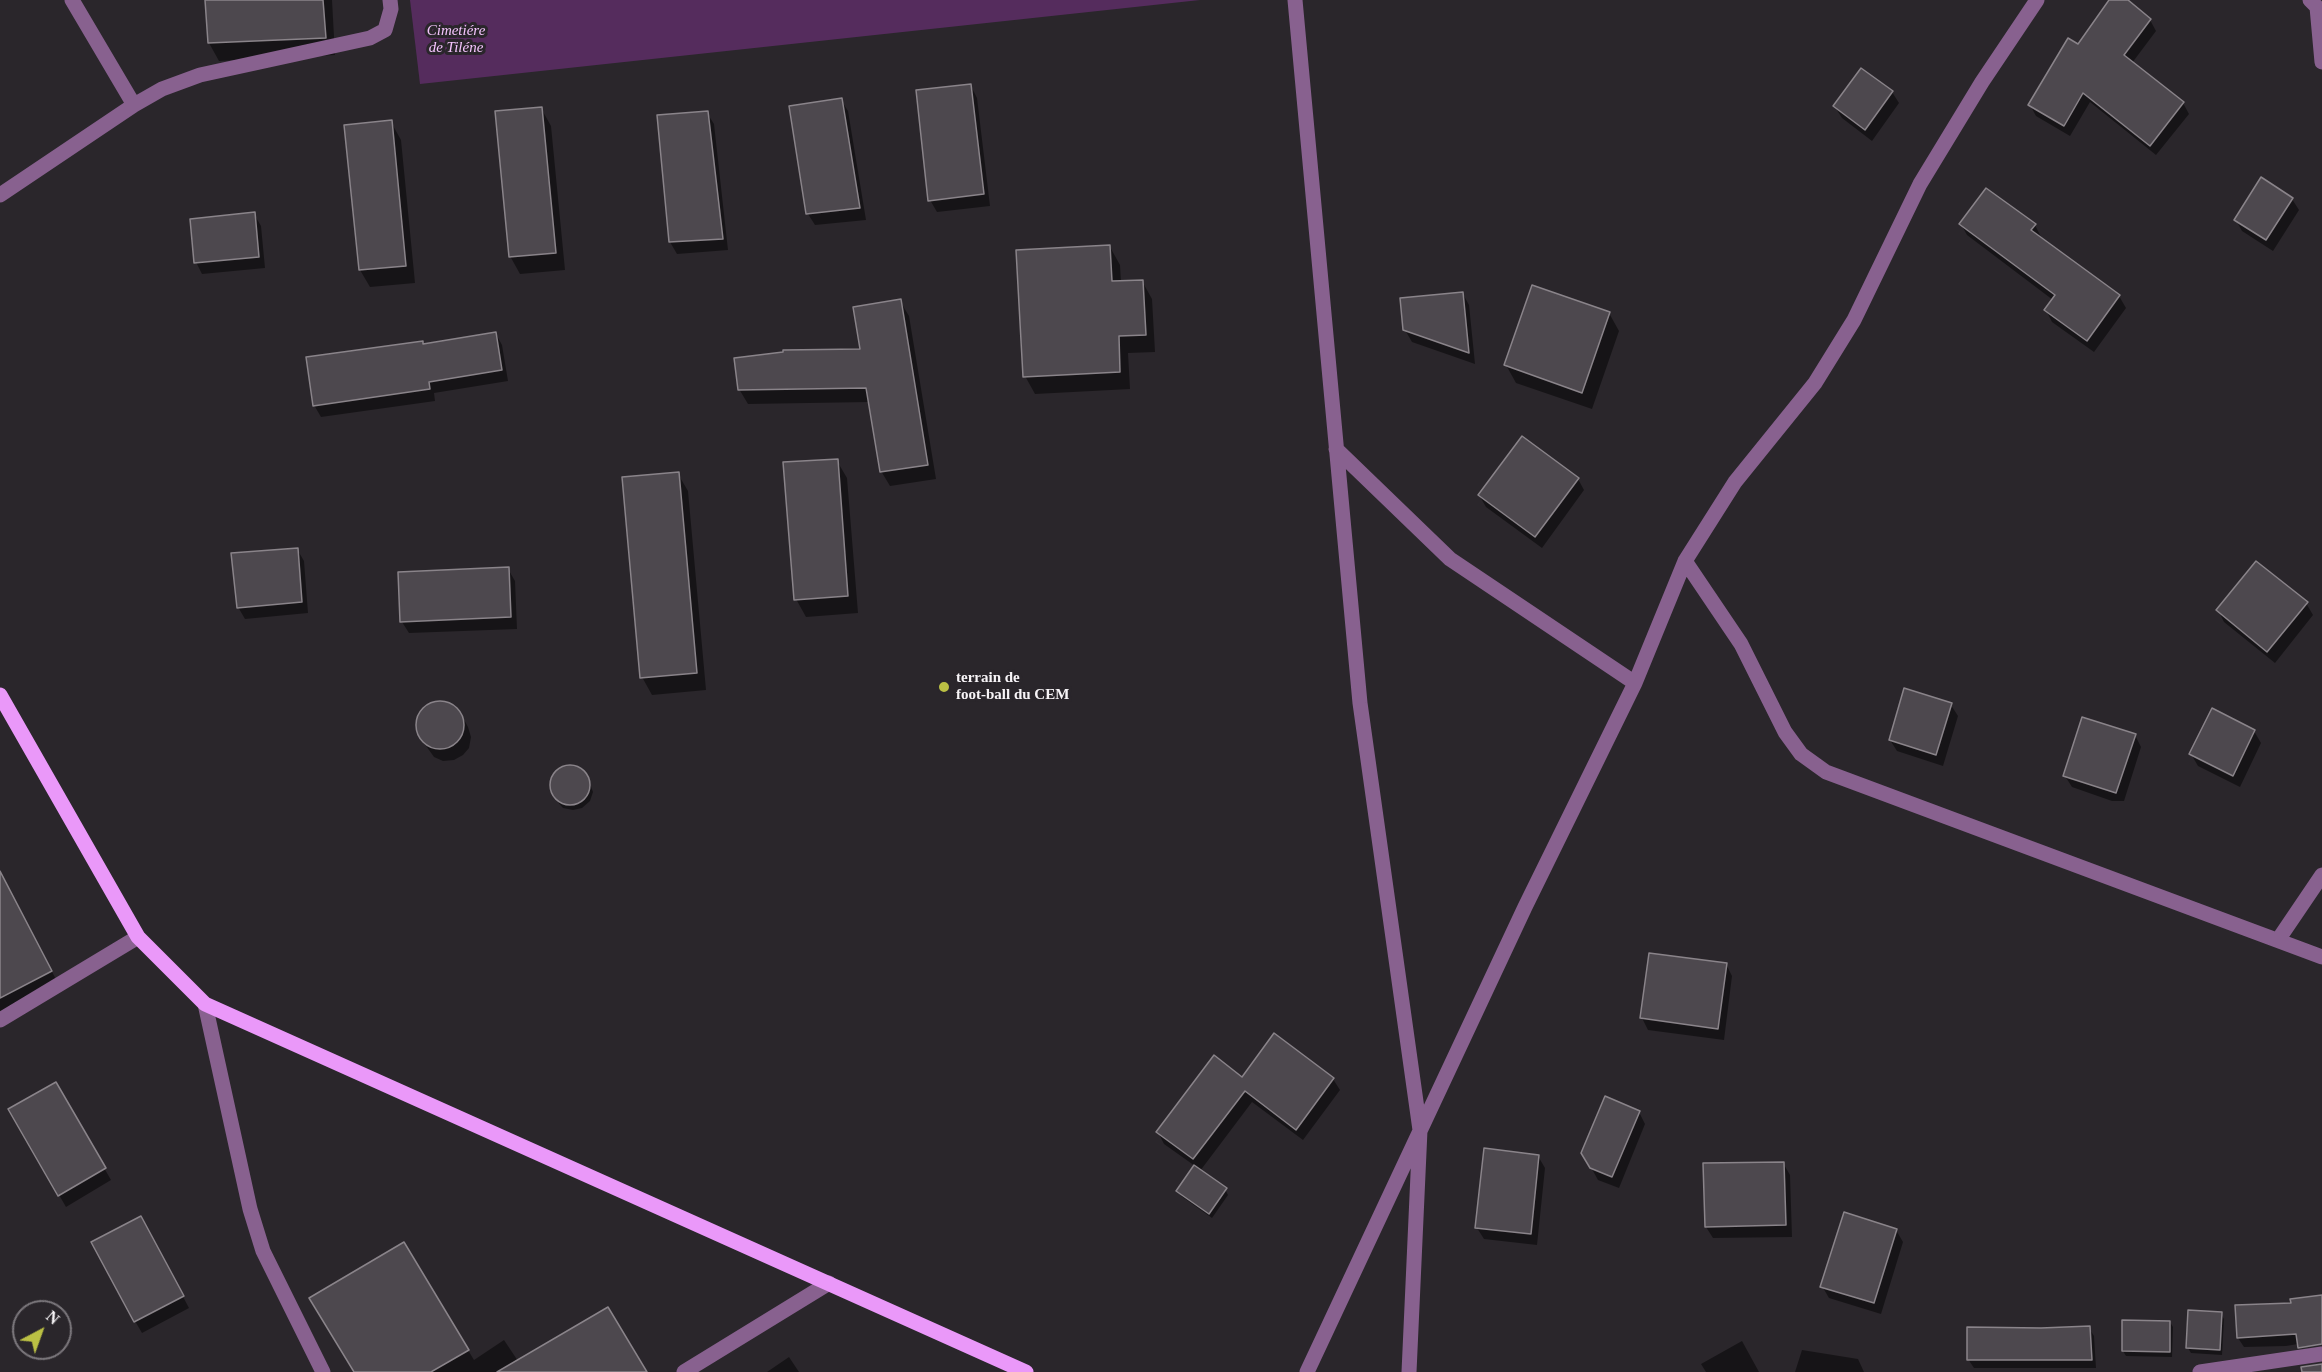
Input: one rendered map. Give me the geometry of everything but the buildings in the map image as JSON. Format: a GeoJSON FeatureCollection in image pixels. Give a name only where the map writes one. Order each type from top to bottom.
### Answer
{"type":"FeatureCollection","features":[{"type":"Feature","properties":{"kind":"main road"},"geometry":{"type":"LineString","coordinates":[[0,695],[138,937],[205,1004],[1026,1372]]}},
{"type":"Feature","properties":{"kind":"street"},"geometry":{"type":"LineString","coordinates":[[72,0],[134,105]]}},
{"type":"Feature","properties":{"kind":"street"},"geometry":{"type":"LineString","coordinates":[[0,195],[134,105],[162,89],[200,75],[370,38],[385,30],[391,9],[390,0]]}},
{"type":"Feature","properties":{"kind":"street"},"geometry":{"type":"LineString","coordinates":[[1295,0],[1360,703],[1420,1130],[1409,1372]]}},
{"type":"Feature","properties":{"kind":"street"},"geometry":{"type":"LineString","coordinates":[[1307,1372],[1420,1130],[1635,683],[1685,561],[1735,482],[1815,383],[1854,320],[1920,184],[1982,82],[2037,0]]}},
{"type":"Feature","properties":{"kind":"street"},"geometry":{"type":"LineString","coordinates":[[2310,0],[2317,7],[2322,62]]}},
{"type":"Feature","properties":{"kind":"street"},"geometry":{"type":"LineString","coordinates":[[1336,449],[1450,559],[1635,683]]}},
{"type":"Feature","properties":{"kind":"street"},"geometry":{"type":"LineString","coordinates":[[1685,561],[1741,644],[1785,732],[1801,754],[1826,772],[2322,957]]}},
{"type":"Feature","properties":{"kind":"street"},"geometry":{"type":"LineString","coordinates":[[2278,940],[2322,875]]}},
{"type":"Feature","properties":{"kind":"street"},"geometry":{"type":"LineString","coordinates":[[0,1020],[138,937]]}},
{"type":"Feature","properties":{"kind":"street"},"geometry":{"type":"LineString","coordinates":[[205,1004],[250,1209],[263,1251],[323,1372]]}},
{"type":"Feature","properties":{"kind":"street"},"geometry":{"type":"LineString","coordinates":[[684,1372],[828,1283]]}},
{"type":"Feature","properties":{"kind":"street"},"geometry":{"type":"LineString","coordinates":[[2200,1372],[2322,1354]]}},
{"type":"Feature","properties":{"kind":"green space","name":"Cimetiére de Tiléne"},"geometry":{"type":"Polygon","coordinates":[[[410,0],[1200,0],[420,84],[410,0]]]}},
{"type":"Feature","properties":{"kind":"place","name":"terrain de foot-ball du CEM"},"geometry":{"type":"Point","coordinates":[944,687]}}]}
